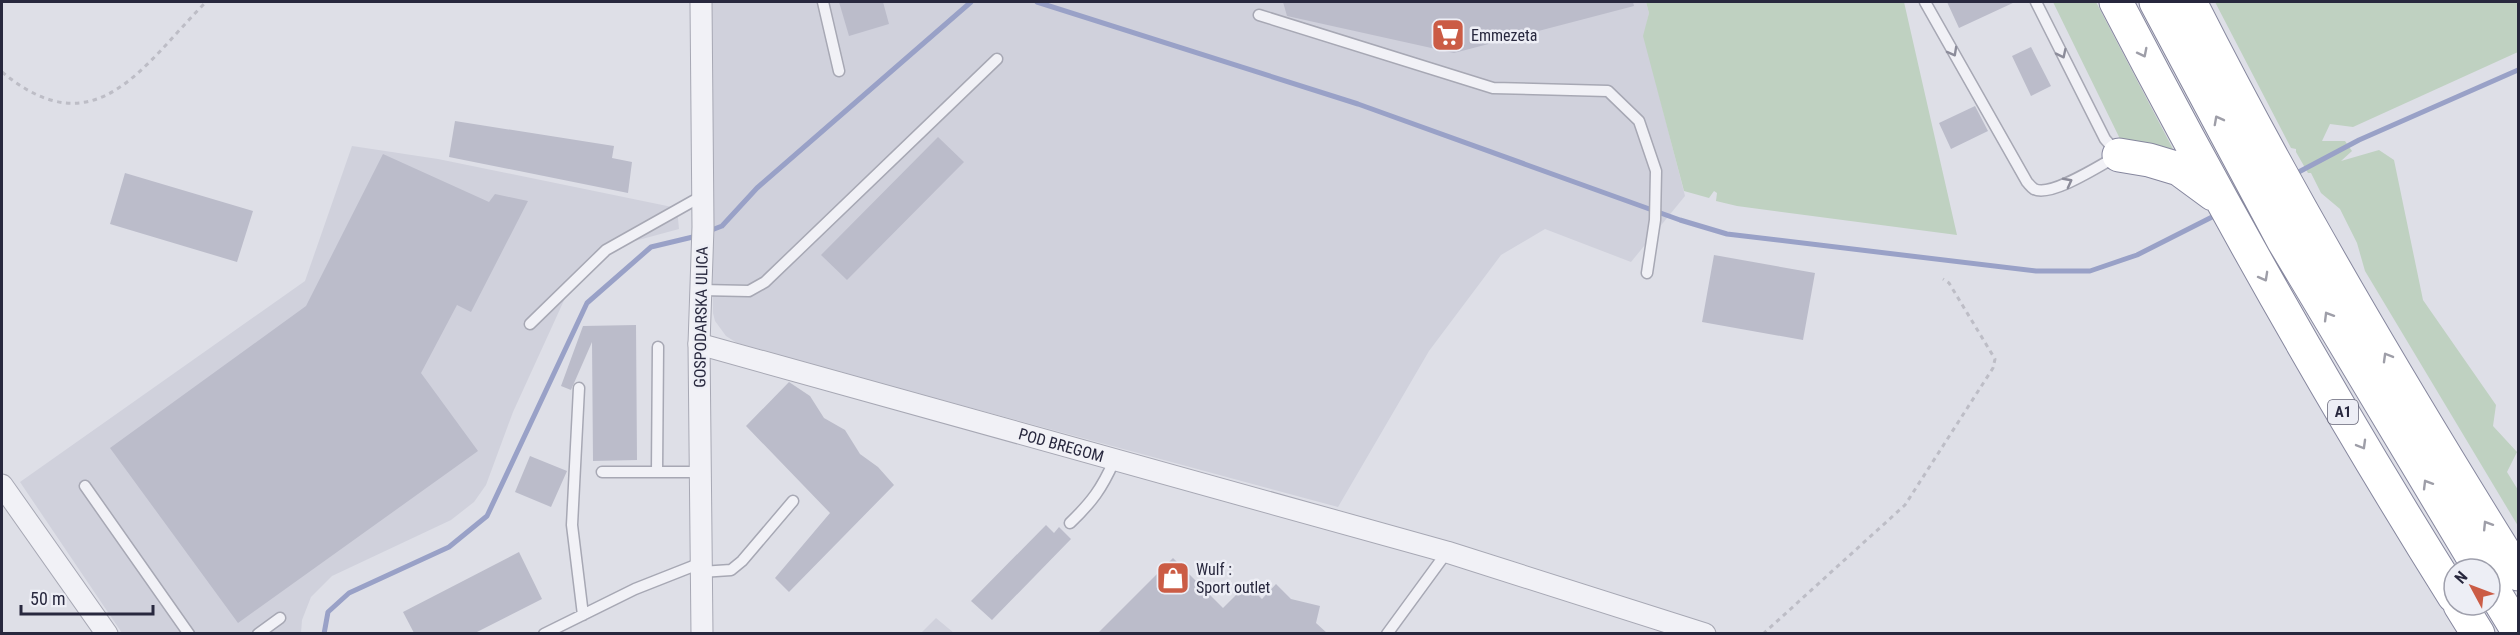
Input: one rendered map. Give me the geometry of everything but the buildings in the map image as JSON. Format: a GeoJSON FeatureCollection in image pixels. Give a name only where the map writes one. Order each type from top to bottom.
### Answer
{"type":"FeatureCollection","features":[{"type":"Feature","properties":{"kind":"highway","name":"A1"},"geometry":{"type":"LineString","coordinates":[[2116,2],[2227,212],[2391,494],[2442,577]]}},
{"type":"Feature","properties":{"kind":"highway","name":"A1"},"geometry":{"type":"LineString","coordinates":[[2156,2],[2260,166],[2408,452],[2473,557]]}},
{"type":"Feature","properties":{"kind":"highway"},"geometry":{"type":"LineString","coordinates":[[2190,2],[2260,166]]}},
{"type":"Feature","properties":{"kind":"highway"},"geometry":{"type":"LineString","coordinates":[[2119,155],[2149,159],[2179,169],[2227,212]]}},
{"type":"Feature","properties":{"kind":"highway"},"geometry":{"type":"LineString","coordinates":[[2280,203],[2518,574]]}},
{"type":"Feature","properties":{"kind":"highway"},"geometry":{"type":"LineString","coordinates":[[2502,605],[2518,631]]}},
{"type":"Feature","properties":{"kind":"highway"},"geometry":{"type":"LineString","coordinates":[[2468,617],[2478,633]]}},
{"type":"Feature","properties":{"kind":"street","name":"GOSPODARSKA ULICA"},"geometry":{"type":"LineString","coordinates":[[701,2],[703,238],[699,344],[702,633]]}},
{"type":"Feature","properties":{"kind":"street","name":"POD BREGOM"},"geometry":{"type":"LineString","coordinates":[[699,344],[1447,552],[1705,633]]}},
{"type":"Feature","properties":{"kind":"street"},"geometry":{"type":"LineString","coordinates":[[2,485],[106,633]]}},
{"type":"Feature","properties":{"kind":"lane"},"geometry":{"type":"LineString","coordinates":[[823,2],[839,71]]}},
{"type":"Feature","properties":{"kind":"lane"},"geometry":{"type":"LineString","coordinates":[[1925,2],[2027,182],[2034,189],[2044,190],[2058,187],[2119,155],[2104,139],[2036,2]]}},
{"type":"Feature","properties":{"kind":"lane"},"geometry":{"type":"LineString","coordinates":[[1259,15],[1493,88],[1608,91],[1639,121],[1656,171],[1655,220],[1647,273]]}},
{"type":"Feature","properties":{"kind":"lane"},"geometry":{"type":"LineString","coordinates":[[701,290],[749,291],[765,282],[997,59]]}},
{"type":"Feature","properties":{"kind":"lane"},"geometry":{"type":"LineString","coordinates":[[530,324],[606,250],[702,196]]}},
{"type":"Feature","properties":{"kind":"lane"},"geometry":{"type":"LineString","coordinates":[[657,472],[658,347]]}},
{"type":"Feature","properties":{"kind":"lane"},"geometry":{"type":"LineString","coordinates":[[579,388],[572,525],[583,615]]}},
{"type":"Feature","properties":{"kind":"lane"},"geometry":{"type":"LineString","coordinates":[[1070,523],[1101,490],[1114,460]]}},
{"type":"Feature","properties":{"kind":"lane"},"geometry":{"type":"LineString","coordinates":[[602,472],[701,472]]}},
{"type":"Feature","properties":{"kind":"lane"},"geometry":{"type":"LineString","coordinates":[[85,486],[189,633]]}},
{"type":"Feature","properties":{"kind":"lane"},"geometry":{"type":"LineString","coordinates":[[544,633],[635,589],[701,568],[731,570],[742,561],[793,501]]}},
{"type":"Feature","properties":{"kind":"lane"},"geometry":{"type":"LineString","coordinates":[[1387,633],[1447,552]]}},
{"type":"Feature","properties":{"kind":"lane"},"geometry":{"type":"LineString","coordinates":[[258,633],[280,618]]}},
{"type":"Feature","properties":{"kind":"path"},"geometry":{"type":"LineString","coordinates":[[2,72],[21,87],[54,101],[79,104],[92,100],[136,76],[206,2]]}},
{"type":"Feature","properties":{"kind":"path"},"geometry":{"type":"LineString","coordinates":[[1763,633],[1905,505],[1993,368],[1995,359],[1984,339],[1949,283],[1943,279]]}},
{"type":"Feature","properties":{"kind":"shaded area"},"geometry":{"type":"Polygon","coordinates":[[[709,2],[1646,2],[1649,13],[1644,36],[1685,196],[1631,262],[1545,229],[1501,255],[1429,351],[1338,507],[827,369],[737,343],[726,336],[715,321],[713,313],[709,2]]]}},
{"type":"Feature","properties":{"kind":"shaded area"},"geometry":{"type":"Polygon","coordinates":[[[352,146],[438,159],[677,208],[679,229],[631,242],[605,255],[566,296],[513,412],[486,485],[474,502],[451,520],[332,576],[311,597],[302,620],[301,633],[122,633],[20,482],[305,281],[352,146]]]}},
{"type":"Feature","properties":{"kind":"shaded area"},"geometry":{"type":"Polygon","coordinates":[[[936,618],[954,633],[921,633],[936,618]]]}},
{"type":"Feature","properties":{"kind":"green space"},"geometry":{"type":"Polygon","coordinates":[[[1646,2],[1904,2],[1957,235],[1737,206],[1716,201],[1717,193],[1714,191],[1709,198],[1684,191],[1643,36],[1649,13],[1646,2]]]}},
{"type":"Feature","properties":{"kind":"green space"},"geometry":{"type":"Polygon","coordinates":[[[2053,2],[2096,2],[2173,149],[2171,153],[2122,143],[2053,2]]]}},
{"type":"Feature","properties":{"kind":"green space"},"geometry":{"type":"Polygon","coordinates":[[[2215,2],[2518,2],[2518,52],[2353,127],[2330,124],[2322,141],[2345,141],[2352,151],[2341,161],[2379,150],[2394,160],[2423,300],[2496,405],[2493,426],[2517,452],[2507,472],[2518,490],[2518,526],[2365,271],[2357,243],[2340,209],[2321,193],[2296,149],[2291,148],[2215,2]]]}},
{"type":"Feature","properties":{"kind":"waterway"},"geometry":{"type":"LineString","coordinates":[[709,231],[722,226],[757,188],[971,2]]}},
{"type":"Feature","properties":{"kind":"waterway"},"geometry":{"type":"LineString","coordinates":[[1037,2],[1358,104],[1680,220],[1727,234],[2036,271],[2090,271],[2137,255],[2218,214]]}},
{"type":"Feature","properties":{"kind":"waterway"},"geometry":{"type":"LineString","coordinates":[[2293,175],[2359,140],[2518,70]]}},
{"type":"Feature","properties":{"kind":"waterway"},"geometry":{"type":"LineString","coordinates":[[324,634],[328,612],[349,593],[449,547],[487,516],[587,303],[651,247],[697,236]]}},
{"type":"Feature","properties":{"kind":"place","name":"Emmezeta"},"geometry":{"type":"Point","coordinates":[1448,35]}},
{"type":"Feature","properties":{"kind":"place","name":"Wulf : Sport outlet"},"geometry":{"type":"Point","coordinates":[1173,578]}}]}
